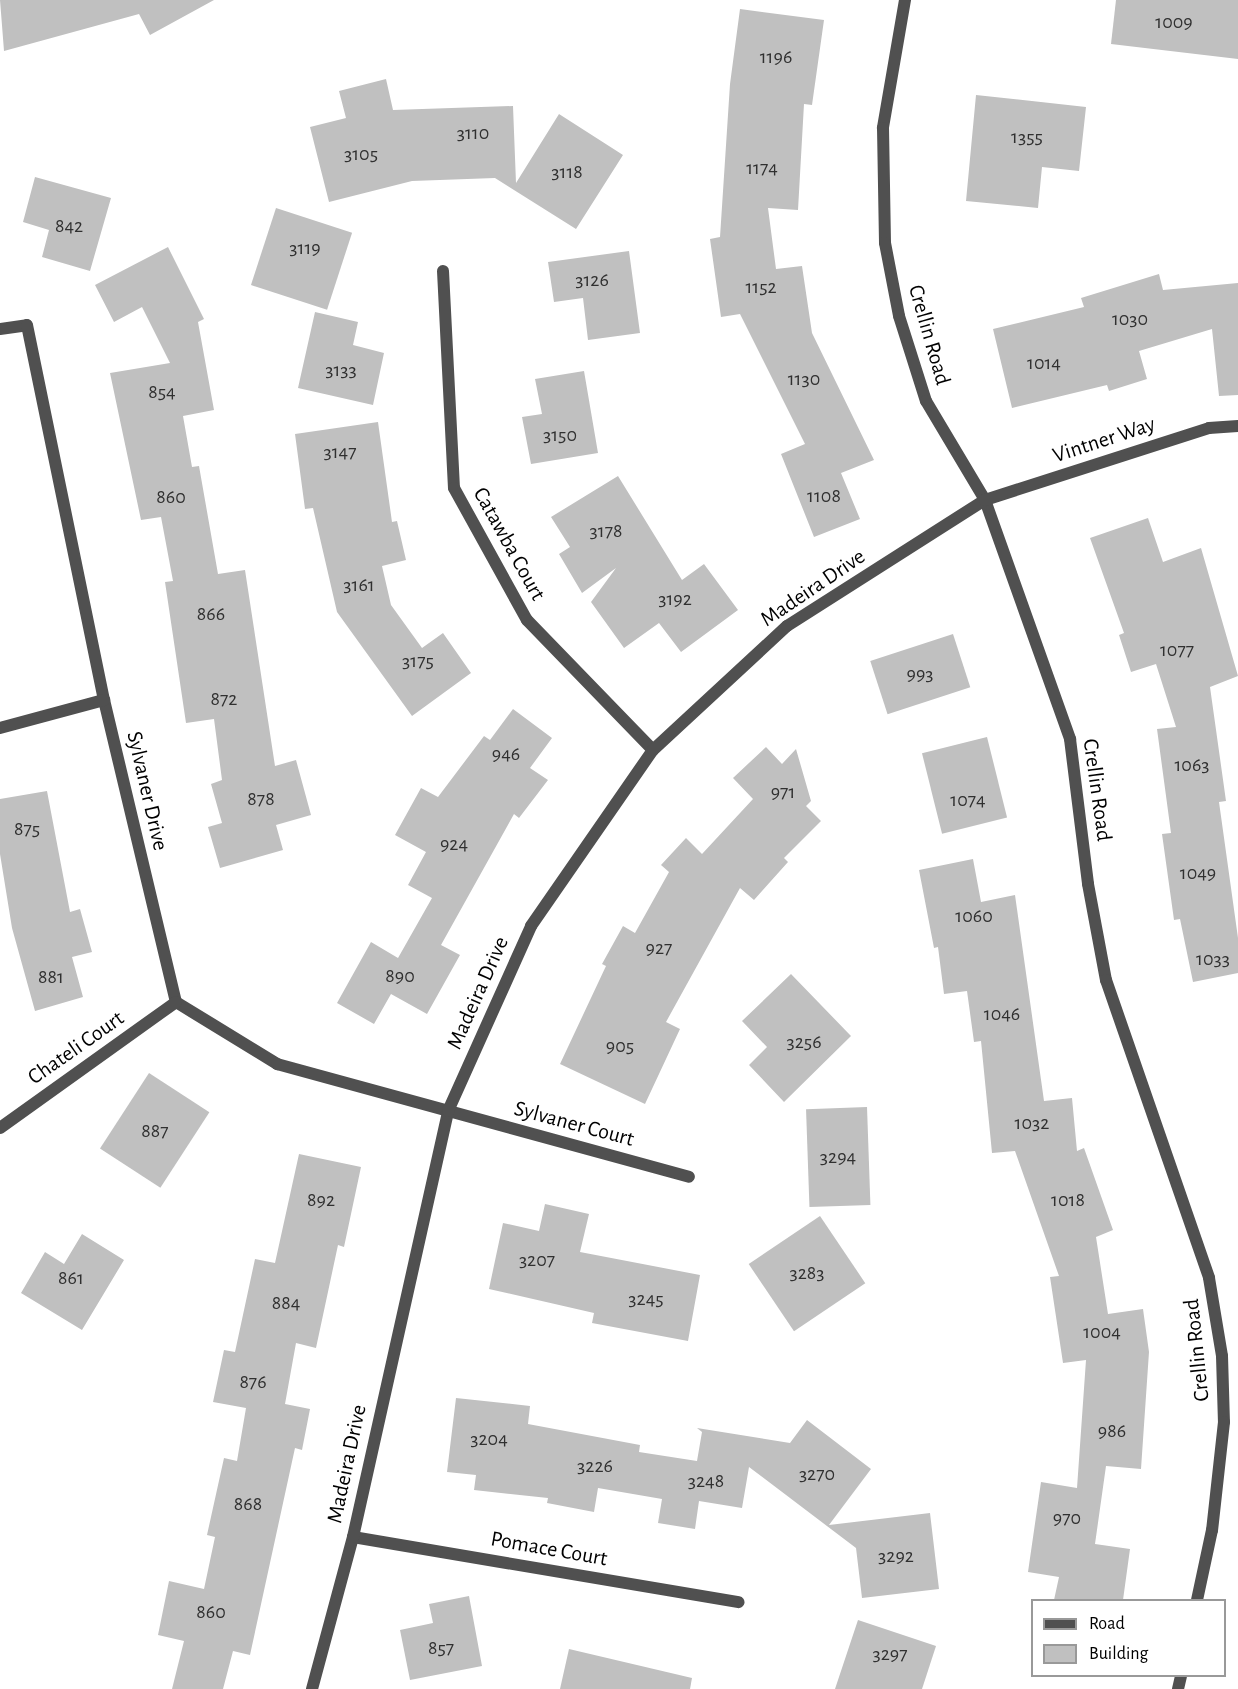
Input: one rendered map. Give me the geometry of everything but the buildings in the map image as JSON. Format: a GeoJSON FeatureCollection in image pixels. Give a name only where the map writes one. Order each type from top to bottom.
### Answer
{"type":"FeatureCollection","features":[{"type":"Feature","properties":{"kind":"street","name":"Crellin Road"},"geometry":{"type":"LineString","coordinates":[[905,0],[883,128],[885,243],[898,316],[926,401],[985,500],[1070,739],[1088,884],[1106,980],[1209,1278],[1222,1356],[1224,1422],[1212,1530],[1197,1599]]}},
{"type":"Feature","properties":{"kind":"street","name":"Catawba Court"},"geometry":{"type":"LineString","coordinates":[[443,271],[454,488],[527,620],[653,750]]}},
{"type":"Feature","properties":{"kind":"street","name":"Sylvaner Drive"},"geometry":{"type":"LineString","coordinates":[[0,329],[27,326],[104,700],[176,1002]]}},
{"type":"Feature","properties":{"kind":"street","name":"Vintner Way"},"geometry":{"type":"LineString","coordinates":[[985,500],[1209,428],[1238,426]]}},
{"type":"Feature","properties":{"kind":"street","name":"Madeira Drive"},"geometry":{"type":"LineString","coordinates":[[312,1689],[353,1537],[448,1111],[531,926],[653,750],[787,626],[985,500]]}},
{"type":"Feature","properties":{"kind":"street"},"geometry":{"type":"LineString","coordinates":[[0,728],[104,700]]}},
{"type":"Feature","properties":{"kind":"street"},"geometry":{"type":"LineString","coordinates":[[176,1002],[277,1064],[448,1111]]}},
{"type":"Feature","properties":{"kind":"street","name":"Chateli Court"},"geometry":{"type":"LineString","coordinates":[[0,1128],[176,1002]]}},
{"type":"Feature","properties":{"kind":"street","name":"Sylvaner Court"},"geometry":{"type":"LineString","coordinates":[[448,1111],[689,1177]]}},
{"type":"Feature","properties":{"kind":"street","name":"Pomace Court"},"geometry":{"type":"LineString","coordinates":[[353,1537],[739,1602]]}}]}
